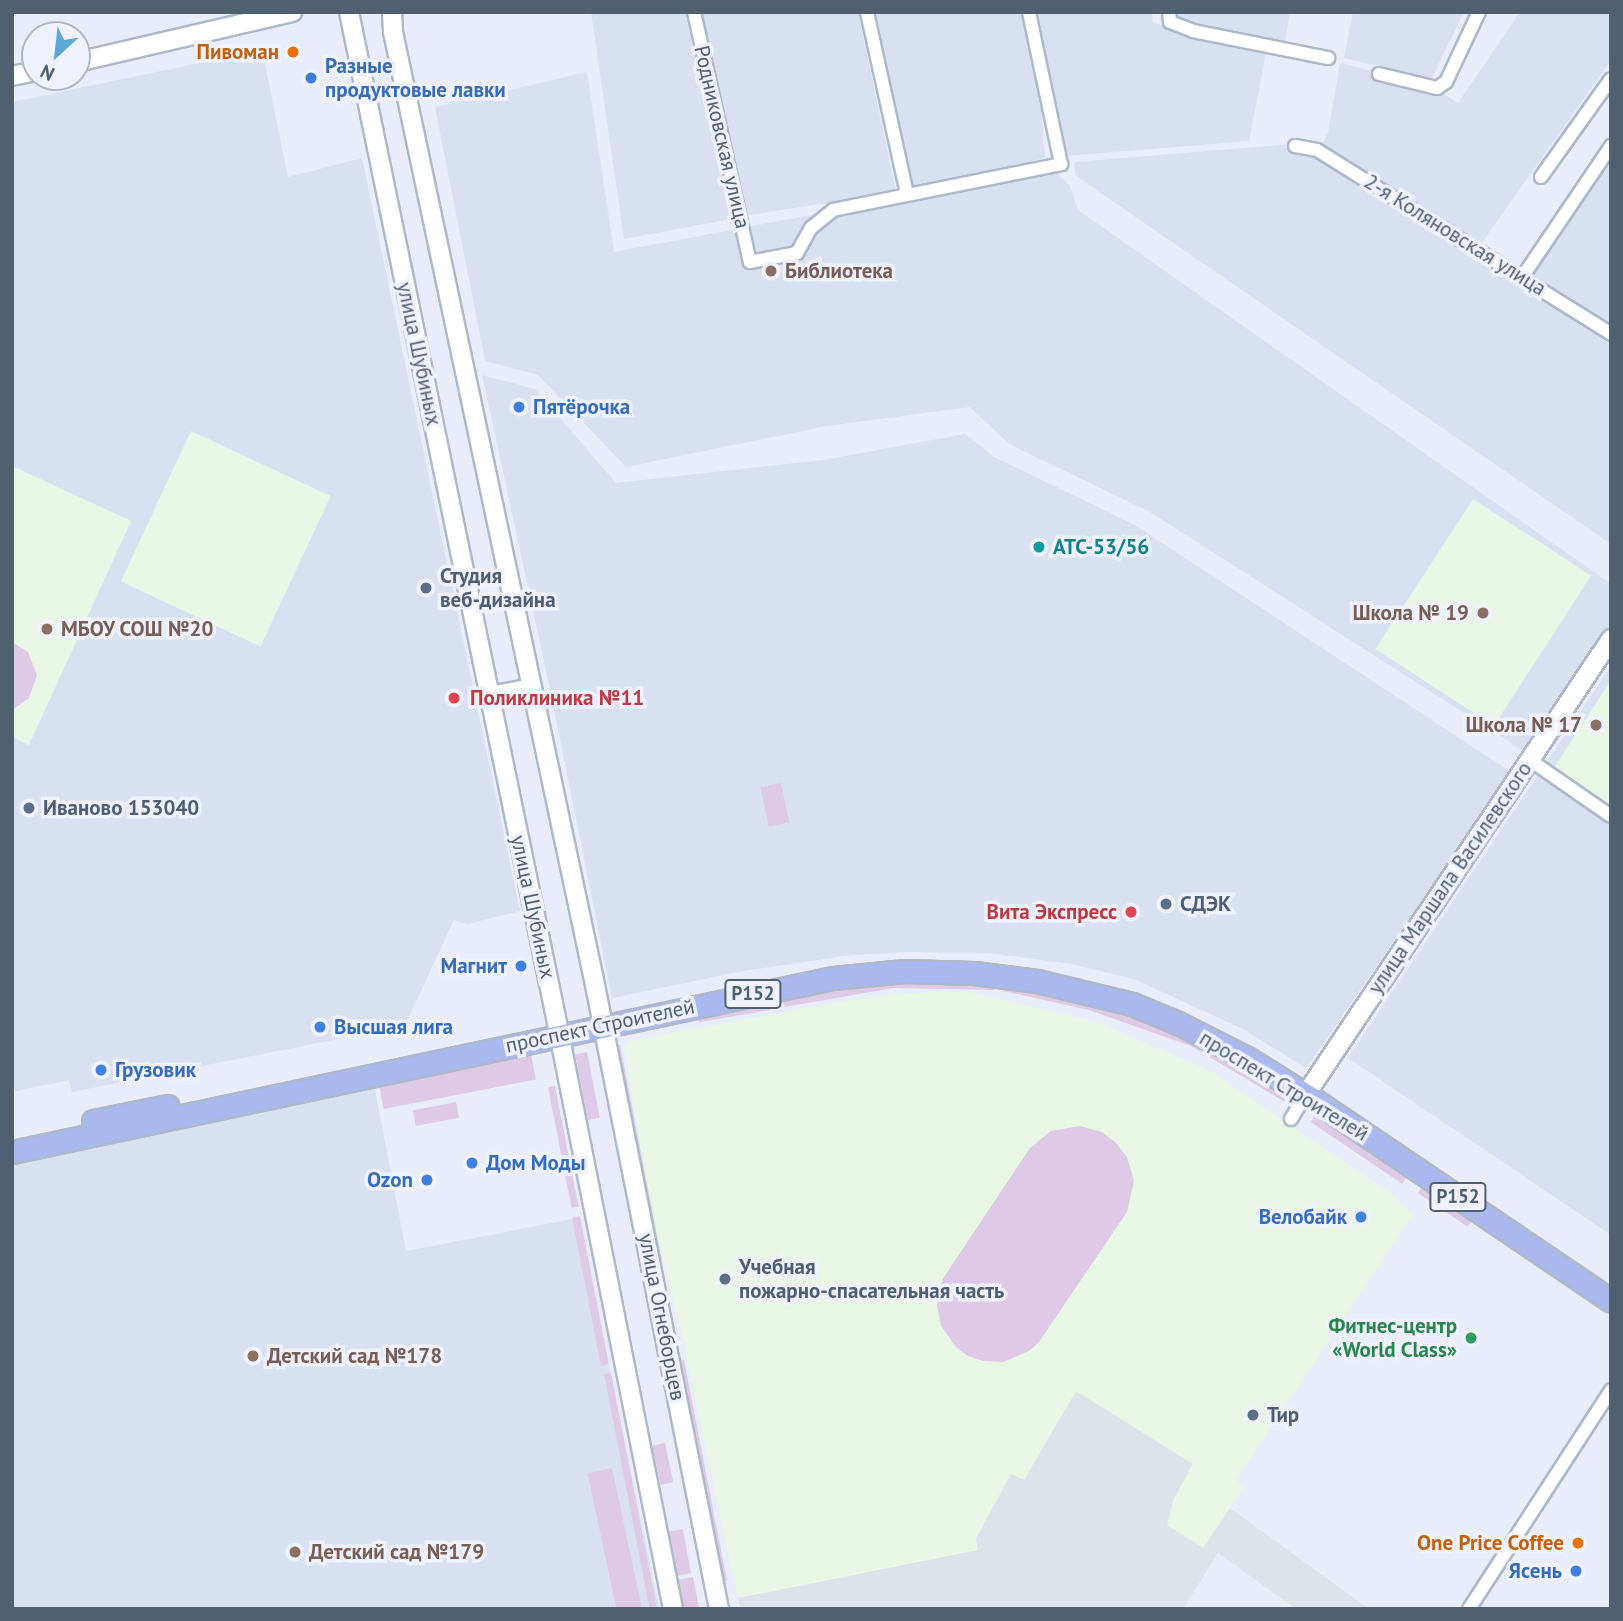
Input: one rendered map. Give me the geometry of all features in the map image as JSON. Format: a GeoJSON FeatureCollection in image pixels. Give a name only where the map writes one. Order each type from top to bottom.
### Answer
{"type":"FeatureCollection","features":[{"type":"Feature","properties":{"kind":"main road"},"geometry":{"type":"LineString","coordinates":[[91,59],[292,12]]}},
{"type":"Feature","properties":{"kind":"main road","name":"улица Шубиных"},"geometry":{"type":"LineString","coordinates":[[349,12],[558,1029]]}},
{"type":"Feature","properties":{"kind":"main road","name":"улица Шубиных"},"geometry":{"type":"LineString","coordinates":[[392,12],[396,49],[602,1020]]}},
{"type":"Feature","properties":{"kind":"main road","name":"улица Маршала Василевского"},"geometry":{"type":"LineString","coordinates":[[1309,1089],[1611,639]]}},
{"type":"Feature","properties":{"kind":"main road"},"geometry":{"type":"LineString","coordinates":[[489,696],[532,688]]}},
{"type":"Feature","properties":{"kind":"main road","name":"проспект Строителей"},"geometry":{"type":"LineString","coordinates":[[12,1152],[214,1104],[602,1020],[833,978],[905,971],[974,973],[1037,981],[1132,1004],[1178,1023],[1309,1089],[1611,1286]]}},
{"type":"Feature","properties":{"kind":"main road","name":"улица Огнеборцев"},"geometry":{"type":"LineString","coordinates":[[602,1020],[719,1609]]}},
{"type":"Feature","properties":{"kind":"main road"},"geometry":{"type":"LineString","coordinates":[[558,1029],[673,1609]]}},
{"type":"Feature","properties":{"kind":"main road","name":"проспект Строителей"},"geometry":{"type":"LineString","coordinates":[[1309,1089],[1611,1301]]}},
{"type":"Feature","properties":{"kind":"main road","name":"проспект Строителей"},"geometry":{"type":"LineString","coordinates":[[12,1138],[214,1104]]}},
{"type":"Feature","properties":{"kind":"street","name":"Родниковская улица"},"geometry":{"type":"LineString","coordinates":[[694,12],[750,262],[797,253],[811,228],[833,210],[907,194]]}},
{"type":"Feature","properties":{"kind":"street"},"geometry":{"type":"LineString","coordinates":[[867,12],[907,194],[1061,164],[1029,12]]}},
{"type":"Feature","properties":{"kind":"street"},"geometry":{"type":"LineString","coordinates":[[1379,74],[1437,88],[1446,82],[1479,12]]}},
{"type":"Feature","properties":{"kind":"street"},"geometry":{"type":"LineString","coordinates":[[1169,17],[1193,31],[1328,58]]}},
{"type":"Feature","properties":{"kind":"street"},"geometry":{"type":"LineString","coordinates":[[1541,177],[1611,79]]}},
{"type":"Feature","properties":{"kind":"street","name":"2-я Коляновская улица"},"geometry":{"type":"LineString","coordinates":[[1295,146],[1317,150],[1523,276],[1611,334]]}},
{"type":"Feature","properties":{"kind":"street"},"geometry":{"type":"LineString","coordinates":[[1523,276],[1611,146]]}},
{"type":"Feature","properties":{"kind":"street"},"geometry":{"type":"LineString","coordinates":[[1530,760],[1611,816]]}},
{"type":"Feature","properties":{"kind":"street","name":"улица Маршала Василевского"},"geometry":{"type":"LineString","coordinates":[[1291,1119],[1309,1089]]}},
{"type":"Feature","properties":{"kind":"street"},"geometry":{"type":"LineString","coordinates":[[1469,1609],[1611,1390]]}},
{"type":"Feature","properties":{"kind":"shaded area"},"geometry":{"type":"Polygon","coordinates":[[[591,12],[685,12],[731,219],[624,239],[591,12]]]}},
{"type":"Feature","properties":{"kind":"shaded area"},"geometry":{"type":"Polygon","coordinates":[[[701,12],[858,12],[896,192],[743,216],[701,12]]]}},
{"type":"Feature","properties":{"kind":"shaded area"},"geometry":{"type":"Polygon","coordinates":[[[864,12],[1023,12],[1040,93],[1045,158],[904,190],[864,12]]]}},
{"type":"Feature","properties":{"kind":"shaded area"},"geometry":{"type":"Polygon","coordinates":[[[1031,12],[1152,12],[1153,23],[1267,48],[1249,141],[1052,157],[1048,93],[1031,12]]]}},
{"type":"Feature","properties":{"kind":"shaded area"},"geometry":{"type":"Polygon","coordinates":[[[1161,12],[1290,12],[1285,43],[1161,16],[1161,12]]]}},
{"type":"Feature","properties":{"kind":"shaded area"},"geometry":{"type":"Polygon","coordinates":[[[1353,12],[1464,12],[1432,78],[1344,58],[1353,12]]]}},
{"type":"Feature","properties":{"kind":"shaded area"},"geometry":{"type":"Polygon","coordinates":[[[1520,12],[1611,12],[1611,60],[1481,244],[1320,149],[1328,133],[1340,63],[1425,83],[1458,103],[1520,12]]]}},
{"type":"Feature","properties":{"kind":"shaded area"},"geometry":{"type":"Polygon","coordinates":[[[262,50],[288,177],[362,158],[520,911],[467,924],[454,920],[408,1019],[366,1028],[368,1033],[72,1092],[69,1080],[12,1092],[12,102],[65,91],[91,91],[91,86],[262,50]]]}},
{"type":"Feature","properties":{"kind":"shaded area"},"geometry":{"type":"Polygon","coordinates":[[[587,72],[614,252],[897,199],[1049,165],[1070,186],[1078,210],[1611,584],[1611,627],[1528,754],[1150,512],[1009,444],[970,407],[827,426],[626,467],[538,375],[485,361],[435,107],[587,72]]]}},
{"type":"Feature","properties":{"kind":"shaded area"},"geometry":{"type":"Polygon","coordinates":[[[1294,144],[1510,278],[1611,345],[1611,544],[1076,176],[1074,162],[1294,144]]]}},
{"type":"Feature","properties":{"kind":"shaded area"},"geometry":{"type":"Polygon","coordinates":[[[1611,150],[1611,328],[1527,273],[1611,150]]]}},
{"type":"Feature","properties":{"kind":"shaded area"},"geometry":{"type":"Polygon","coordinates":[[[482,375],[535,389],[616,483],[823,460],[965,434],[994,457],[1135,525],[1511,772],[1306,1068],[1243,1029],[1134,979],[1071,964],[989,953],[904,952],[852,955],[743,971],[612,998],[550,689],[482,375]]]}},
{"type":"Feature","properties":{"kind":"shaded area"},"geometry":{"type":"Polygon","coordinates":[[[191,431],[331,496],[260,647],[121,581],[191,431]]]}},
{"type":"Feature","properties":{"kind":"shaded area","name":"МБОУ СОШ №20"},"geometry":{"type":"Polygon","coordinates":[[[12,466],[131,521],[29,745],[12,737],[12,466]]]}},
{"type":"Feature","properties":{"kind":"shaded area","name":"Школа № 19"},"geometry":{"type":"Polygon","coordinates":[[[1473,499],[1591,576],[1494,726],[1376,649],[1473,499]]]}},
{"type":"Feature","properties":{"kind":"shaded area"},"geometry":{"type":"Polygon","coordinates":[[[12,642],[28,652],[37,675],[29,698],[12,710],[12,642]]]}},
{"type":"Feature","properties":{"kind":"shaded area"},"geometry":{"type":"Polygon","coordinates":[[[1611,666],[1611,1235],[1348,1058],[1611,666]]]}},
{"type":"Feature","properties":{"kind":"shaded area","name":"Школа № 17"},"geometry":{"type":"Polygon","coordinates":[[[1611,680],[1611,806],[1553,769],[1611,680]]]}},
{"type":"Feature","properties":{"kind":"shaded area"},"geometry":{"type":"Polygon","coordinates":[[[781,783],[789,822],[769,826],[760,787],[781,783]]]}},
{"type":"Feature","properties":{"kind":"shaded area"},"geometry":{"type":"Polygon","coordinates":[[[887,979],[996,982],[995,990],[893,988],[785,1007],[782,999],[887,979]]]}},
{"type":"Feature","properties":{"kind":"shaded area"},"geometry":{"type":"Polygon","coordinates":[[[1004,982],[1063,992],[1173,1028],[1282,1089],[1285,1102],[1191,1046],[1089,1010],[1003,991],[1004,982]]]}},
{"type":"Feature","properties":{"kind":"shaded area"},"geometry":{"type":"Polygon","coordinates":[[[964,991],[1094,1021],[1212,1072],[1391,1194],[1412,1215],[1236,1480],[1244,1487],[1203,1548],[1167,1525],[1173,1501],[1193,1464],[1076,1391],[1024,1480],[1011,1474],[976,1538],[978,1550],[738,1598],[681,1331],[652,1216],[624,1046],[629,1041],[829,1004],[896,994],[964,991]]]}},
{"type":"Feature","properties":{"kind":"shaded area"},"geometry":{"type":"Polygon","coordinates":[[[768,999],[770,1010],[699,1022],[697,1012],[768,999]]]}},
{"type":"Feature","properties":{"kind":"shaded area"},"geometry":{"type":"Polygon","coordinates":[[[620,1045],[662,1260],[654,1262],[612,1047],[620,1045]]]}},
{"type":"Feature","properties":{"kind":"shaded area"},"geometry":{"type":"Polygon","coordinates":[[[530,1049],[536,1079],[384,1109],[378,1079],[530,1049]]]}},
{"type":"Feature","properties":{"kind":"shaded area"},"geometry":{"type":"Polygon","coordinates":[[[587,1052],[600,1118],[588,1120],[575,1054],[587,1052]]]}},
{"type":"Feature","properties":{"kind":"shaded area"},"geometry":{"type":"Polygon","coordinates":[[[373,1079],[406,1251],[579,1218],[659,1609],[12,1609],[12,1154],[373,1079]]]}},
{"type":"Feature","properties":{"kind":"shaded area"},"geometry":{"type":"Polygon","coordinates":[[[555,1086],[578,1207],[572,1208],[548,1087],[555,1086]]]}},
{"type":"Feature","properties":{"kind":"shaded area"},"geometry":{"type":"Polygon","coordinates":[[[456,1102],[459,1118],[416,1126],[413,1110],[456,1102]]]}},
{"type":"Feature","properties":{"kind":"shaded area"},"geometry":{"type":"Polygon","coordinates":[[[1317,1113],[1408,1175],[1402,1184],[1311,1122],[1317,1113]]]}},
{"type":"Feature","properties":{"kind":"shaded area"},"geometry":{"type":"Polygon","coordinates":[[[1080,1126],[1102,1132],[1116,1143],[1127,1157],[1134,1181],[1127,1212],[1039,1342],[1029,1351],[1003,1362],[983,1361],[968,1356],[956,1347],[941,1326],[937,1305],[942,1280],[1030,1148],[1051,1131],[1080,1126]]]}},
{"type":"Feature","properties":{"kind":"shaded area"},"geometry":{"type":"Polygon","coordinates":[[[1424,1184],[1474,1218],[1468,1227],[1418,1193],[1424,1184]]]}},
{"type":"Feature","properties":{"kind":"shaded area"},"geometry":{"type":"Polygon","coordinates":[[[580,1216],[609,1364],[601,1366],[572,1218],[580,1216]]]}},
{"type":"Feature","properties":{"kind":"shaded area"},"geometry":{"type":"Polygon","coordinates":[[[684,1360],[727,1581],[720,1582],[677,1361],[684,1360]]]}},
{"type":"Feature","properties":{"kind":"shaded area"},"geometry":{"type":"Polygon","coordinates":[[[611,1373],[657,1609],[650,1609],[604,1374],[611,1373]]]}},
{"type":"Feature","properties":{"kind":"shaded area"},"geometry":{"type":"Polygon","coordinates":[[[1076,1390],[1193,1464],[1173,1501],[1231,1509],[1369,1609],[1296,1609],[1218,1553],[1183,1609],[740,1609],[738,1598],[977,1550],[976,1538],[1011,1473],[1024,1479],[1076,1390]]]}},
{"type":"Feature","properties":{"kind":"shaded area"},"geometry":{"type":"Polygon","coordinates":[[[665,1443],[673,1482],[661,1485],[652,1446],[665,1443]]]}},
{"type":"Feature","properties":{"kind":"shaded area"},"geometry":{"type":"Polygon","coordinates":[[[612,1468],[642,1609],[616,1609],[588,1473],[612,1468]]]}},
{"type":"Feature","properties":{"kind":"shaded area"},"geometry":{"type":"Polygon","coordinates":[[[683,1529],[691,1573],[676,1576],[668,1532],[683,1529]]]}},
{"type":"Feature","properties":{"kind":"shaded area"},"geometry":{"type":"Polygon","coordinates":[[[693,1577],[699,1609],[683,1609],[677,1580],[693,1577]]]}},
{"type":"Feature","properties":{"kind":"place","name":"Пивоман"},"geometry":{"type":"Point","coordinates":[293,52]}},
{"type":"Feature","properties":{"kind":"place","name":"Разные продуктовые лавки"},"geometry":{"type":"Point","coordinates":[311,78]}},
{"type":"Feature","properties":{"kind":"place","name":"Библиотека"},"geometry":{"type":"Point","coordinates":[771,271]}},
{"type":"Feature","properties":{"kind":"place","name":"Пятёрочка"},"geometry":{"type":"Point","coordinates":[519,407]}},
{"type":"Feature","properties":{"kind":"place","name":"АТС-53/56"},"geometry":{"type":"Point","coordinates":[1039,547]}},
{"type":"Feature","properties":{"kind":"place","name":"Студия веб-дизайна"},"geometry":{"type":"Point","coordinates":[426,588]}},
{"type":"Feature","properties":{"kind":"place","name":"Школа № 19"},"geometry":{"type":"Point","coordinates":[1483,613]}},
{"type":"Feature","properties":{"kind":"place","name":"МБОУ СОШ №20"},"geometry":{"type":"Point","coordinates":[47,629]}},
{"type":"Feature","properties":{"kind":"place","name":"Поликлиника №11"},"geometry":{"type":"Point","coordinates":[454,698]}},
{"type":"Feature","properties":{"kind":"place","name":"Школа № 17"},"geometry":{"type":"Point","coordinates":[1596,725]}},
{"type":"Feature","properties":{"kind":"place","name":"Иваново 153040"},"geometry":{"type":"Point","coordinates":[29,808]}},
{"type":"Feature","properties":{"kind":"place","name":"СДЭК"},"geometry":{"type":"Point","coordinates":[1166,904]}},
{"type":"Feature","properties":{"kind":"place","name":"Вита Экспресс"},"geometry":{"type":"Point","coordinates":[1131,912]}},
{"type":"Feature","properties":{"kind":"place","name":"Магнит"},"geometry":{"type":"Point","coordinates":[521,966]}},
{"type":"Feature","properties":{"kind":"place","name":"Высшая лига"},"geometry":{"type":"Point","coordinates":[320,1027]}},
{"type":"Feature","properties":{"kind":"place","name":"Грузовик"},"geometry":{"type":"Point","coordinates":[101,1070]}},
{"type":"Feature","properties":{"kind":"place","name":"Дом Моды"},"geometry":{"type":"Point","coordinates":[472,1163]}},
{"type":"Feature","properties":{"kind":"place","name":"Ozon"},"geometry":{"type":"Point","coordinates":[427,1180]}},
{"type":"Feature","properties":{"kind":"place","name":"Велобайк"},"geometry":{"type":"Point","coordinates":[1361,1217]}},
{"type":"Feature","properties":{"kind":"place","name":"Учебная пожарно-спасательная часть"},"geometry":{"type":"Point","coordinates":[725,1279]}},
{"type":"Feature","properties":{"kind":"place","name":"Фитнес-центр «World Class»"},"geometry":{"type":"Point","coordinates":[1471,1338]}},
{"type":"Feature","properties":{"kind":"place","name":"Детский сад №178"},"geometry":{"type":"Point","coordinates":[253,1356]}},
{"type":"Feature","properties":{"kind":"place","name":"Тир"},"geometry":{"type":"Point","coordinates":[1253,1415]}},
{"type":"Feature","properties":{"kind":"place","name":"One Price Coffee"},"geometry":{"type":"Point","coordinates":[1578,1543]}},
{"type":"Feature","properties":{"kind":"place","name":"Детский сад №179"},"geometry":{"type":"Point","coordinates":[295,1552]}},
{"type":"Feature","properties":{"kind":"place","name":"Ясень"},"geometry":{"type":"Point","coordinates":[1576,1571]}}]}
